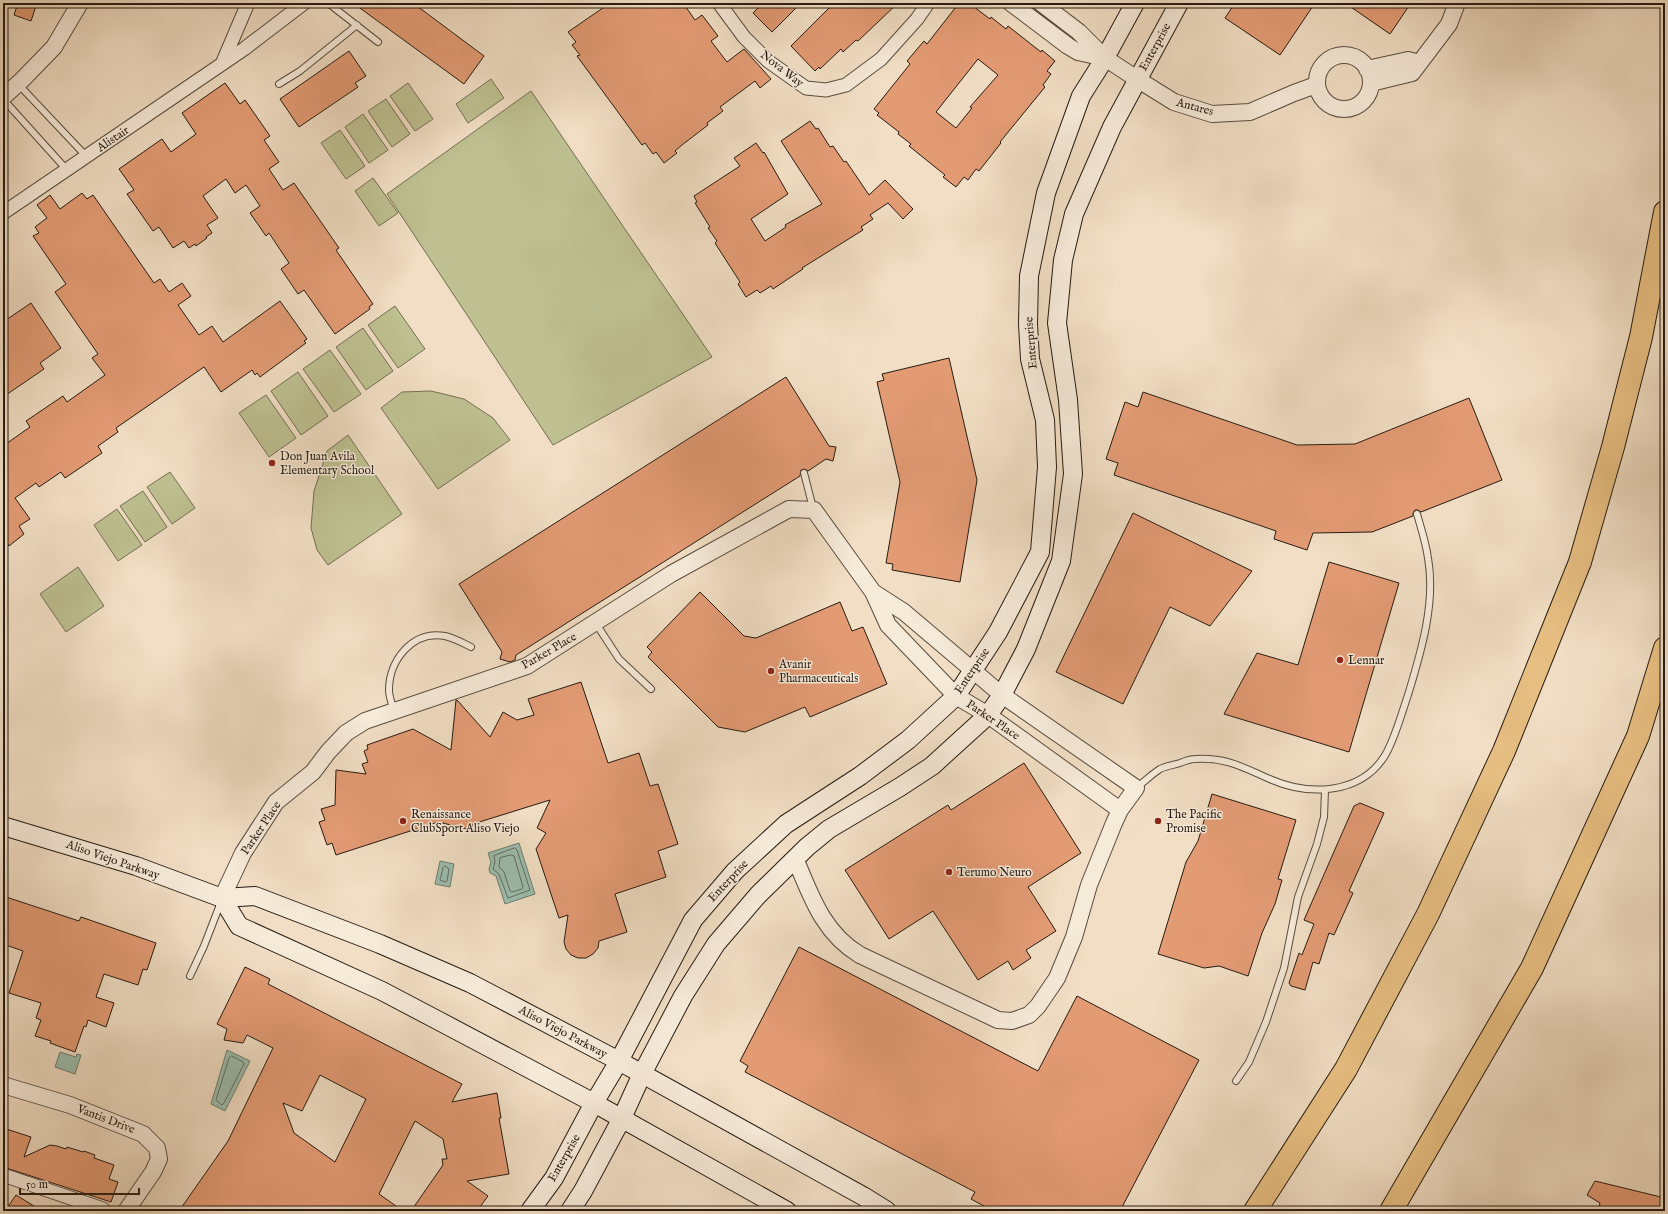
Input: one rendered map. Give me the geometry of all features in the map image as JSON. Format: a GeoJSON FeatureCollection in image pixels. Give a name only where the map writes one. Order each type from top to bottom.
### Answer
{"type":"FeatureCollection","features":[{"type":"Feature","properties":{"kind":"highway"},"geometry":{"type":"LineString","coordinates":[[1255,1211],[1346,1069],[1428,914],[1504,751],[1582,554],[1613,447],[1641,337],[1665,212]]}},
{"type":"Feature","properties":{"kind":"highway"},"geometry":{"type":"LineString","coordinates":[[1391,1211],[1532,968],[1638,736],[1665,648]]}},
{"type":"Feature","properties":{"kind":"main road","name":"Enterprise"},"geometry":{"type":"LineString","coordinates":[[530,1211],[554,1178],[594,1103],[619,1062],[693,920],[735,871],[786,824],[860,776],[908,740],[956,696],[998,632],[1040,552],[1047,467],[1045,420],[1030,360],[1028,324],[1029,276],[1046,193],[1081,96],[1105,58],[1135,3]]}},
{"type":"Feature","properties":{"kind":"main road","name":"Enterprise"},"geometry":{"type":"LineString","coordinates":[[570,1211],[583,1191],[622,1118],[642,1074],[683,996],[716,944],[758,895],[795,858],[829,829],[900,787],[932,766],[988,715],[1002,695],[1026,649],[1061,561],[1073,474],[1068,400],[1057,323],[1063,260],[1074,214],[1112,127],[1136,79],[1179,3]]}},
{"type":"Feature","properties":{"kind":"main road","name":"Aliso Viejo Parkway"},"geometry":{"type":"LineString","coordinates":[[3,826],[136,866],[222,898],[255,896],[380,944],[470,983],[642,1074],[863,1196],[887,1211]]}},
{"type":"Feature","properties":{"kind":"main road"},"geometry":{"type":"LineString","coordinates":[[222,898],[239,926],[382,991],[622,1118],[787,1211]]}},
{"type":"Feature","properties":{"kind":"street"},"geometry":{"type":"LineString","coordinates":[[3,98],[54,46],[80,3]]}},
{"type":"Feature","properties":{"kind":"street"},"geometry":{"type":"LineString","coordinates":[[222,64],[248,3]]}},
{"type":"Feature","properties":{"kind":"street","name":"Alistair"},"geometry":{"type":"LineString","coordinates":[[3,213],[222,64],[304,3]]}},
{"type":"Feature","properties":{"kind":"street","name":"Nova Way"},"geometry":{"type":"LineString","coordinates":[[719,3],[744,37],[768,61],[806,88],[826,90],[846,85],[881,59],[917,19],[928,3]]}},
{"type":"Feature","properties":{"kind":"street"},"geometry":{"type":"LineString","coordinates":[[1011,3],[1078,52],[1105,58]]}},
{"type":"Feature","properties":{"kind":"street"},"geometry":{"type":"LineString","coordinates":[[1041,3],[1079,32],[1105,58]]}},
{"type":"Feature","properties":{"kind":"street"},"geometry":{"type":"LineString","coordinates":[[1369,76],[1408,60],[1419,63],[1449,24],[1457,3]]}},
{"type":"Feature","properties":{"kind":"street"},"geometry":{"type":"LineString","coordinates":[[1344,54],[1359,59],[1369,76],[1368,95],[1357,107],[1349,110],[1341,110],[1327,105],[1318,92],[1316,85],[1316,78],[1323,64],[1336,56],[1344,54]]}},
{"type":"Feature","properties":{"kind":"street","name":"Antares"},"geometry":{"type":"LineString","coordinates":[[1105,58],[1174,102],[1212,114],[1250,112],[1316,85]]}},
{"type":"Feature","properties":{"kind":"street","name":"Parker Place"},"geometry":{"type":"LineString","coordinates":[[222,898],[243,853],[276,802],[313,772],[328,752],[346,733],[365,721],[527,666],[671,574],[789,509],[814,510],[873,592],[888,625],[956,696],[988,715],[1120,810]]}},
{"type":"Feature","properties":{"kind":"street","name":"Parker Place"},"geometry":{"type":"LineString","coordinates":[[873,592],[904,612],[1002,695],[1136,788]]}},
{"type":"Feature","properties":{"kind":"street"},"geometry":{"type":"LineString","coordinates":[[795,858],[823,920],[833,934],[847,947],[860,955],[998,1020],[1012,1021],[1029,1015],[1038,1006],[1057,978],[1074,937],[1089,884],[1120,810],[1136,788]]}},
{"type":"Feature","properties":{"kind":"street","name":"Vantis Drive"},"geometry":{"type":"LineString","coordinates":[[3,1085],[70,1105],[143,1134],[157,1148],[159,1159],[153,1172],[126,1211]]}},
{"type":"Feature","properties":{"kind":"street"},"geometry":{"type":"LineString","coordinates":[[3,1189],[7,1176],[103,1209]]}},
{"type":"Feature","properties":{"kind":"lane"},"geometry":{"type":"LineString","coordinates":[[328,3],[378,42]]}},
{"type":"Feature","properties":{"kind":"lane"},"geometry":{"type":"LineString","coordinates":[[279,84],[300,71],[357,25]]}},
{"type":"Feature","properties":{"kind":"lane"},"geometry":{"type":"LineString","coordinates":[[18,84],[86,156]]}},
{"type":"Feature","properties":{"kind":"lane"},"geometry":{"type":"LineString","coordinates":[[3,98],[67,170]]}},
{"type":"Feature","properties":{"kind":"lane"},"geometry":{"type":"LineString","coordinates":[[804,473],[814,510]]}},
{"type":"Feature","properties":{"kind":"lane"},"geometry":{"type":"LineString","coordinates":[[1136,788],[1161,769],[1193,759],[1222,760],[1298,789],[1325,790],[1347,786],[1366,776],[1384,757],[1398,726],[1415,671],[1425,631],[1430,595],[1428,558],[1417,514]]}},
{"type":"Feature","properties":{"kind":"lane"},"geometry":{"type":"LineString","coordinates":[[595,622],[619,659],[651,689]]}},
{"type":"Feature","properties":{"kind":"lane"},"geometry":{"type":"LineString","coordinates":[[394,711],[389,692],[393,666],[398,656],[409,645],[422,638],[445,636],[470,647]]}},
{"type":"Feature","properties":{"kind":"lane"},"geometry":{"type":"LineString","coordinates":[[1236,1081],[1249,1062],[1266,1022],[1284,968],[1298,897],[1317,844],[1324,817],[1325,790]]}},
{"type":"Feature","properties":{"kind":"lane"},"geometry":{"type":"LineString","coordinates":[[190,976],[204,946],[222,898]]}},
{"type":"Feature","properties":{"kind":"green space"},"geometry":{"type":"Polygon","coordinates":[[[491,79],[504,98],[468,123],[456,104],[491,79]]]}},
{"type":"Feature","properties":{"kind":"green space"},"geometry":{"type":"Polygon","coordinates":[[[408,83],[433,119],[415,131],[390,96],[408,83]]]}},
{"type":"Feature","properties":{"kind":"green space"},"geometry":{"type":"Polygon","coordinates":[[[531,91],[712,357],[553,445],[387,194],[531,91]]]}},
{"type":"Feature","properties":{"kind":"green space"},"geometry":{"type":"Polygon","coordinates":[[[386,99],[410,134],[392,147],[368,111],[386,99]]]}},
{"type":"Feature","properties":{"kind":"green space"},"geometry":{"type":"Polygon","coordinates":[[[363,114],[388,150],[369,163],[345,127],[363,114]]]}},
{"type":"Feature","properties":{"kind":"green space"},"geometry":{"type":"Polygon","coordinates":[[[340,130],[365,166],[346,179],[321,143],[340,130]]]}},
{"type":"Feature","properties":{"kind":"green space"},"geometry":{"type":"Polygon","coordinates":[[[373,178],[398,213],[379,226],[355,191],[373,178]]]}},
{"type":"Feature","properties":{"kind":"green space"},"geometry":{"type":"Polygon","coordinates":[[[395,306],[425,349],[398,368],[368,325],[395,306]]]}},
{"type":"Feature","properties":{"kind":"green space"},"geometry":{"type":"Polygon","coordinates":[[[363,328],[393,371],[366,390],[336,347],[363,328]]]}},
{"type":"Feature","properties":{"kind":"green space"},"geometry":{"type":"Polygon","coordinates":[[[330,350],[361,394],[334,412],[303,369],[330,350]]]}},
{"type":"Feature","properties":{"kind":"green space"},"geometry":{"type":"Polygon","coordinates":[[[298,372],[328,416],[301,435],[271,391],[298,372]]]}},
{"type":"Feature","properties":{"kind":"green space"},"geometry":{"type":"Polygon","coordinates":[[[431,391],[464,399],[493,418],[510,440],[438,489],[381,408],[402,392],[431,391]]]}},
{"type":"Feature","properties":{"kind":"green space"},"geometry":{"type":"Polygon","coordinates":[[[266,395],[296,438],[269,457],[239,413],[266,395]]]}},
{"type":"Feature","properties":{"kind":"green space"},"geometry":{"type":"Polygon","coordinates":[[[348,435],[402,514],[328,565],[317,550],[311,528],[314,491],[327,451],[348,435]]]}},
{"type":"Feature","properties":{"kind":"green space"},"geometry":{"type":"Polygon","coordinates":[[[170,472],[195,508],[172,524],[147,487],[170,472]]]}},
{"type":"Feature","properties":{"kind":"green space"},"geometry":{"type":"Polygon","coordinates":[[[143,491],[167,527],[145,542],[120,506],[143,491]]]}},
{"type":"Feature","properties":{"kind":"green space"},"geometry":{"type":"Polygon","coordinates":[[[117,509],[142,545],[118,561],[94,525],[117,509]]]}},
{"type":"Feature","properties":{"kind":"green space"},"geometry":{"type":"Polygon","coordinates":[[[78,567],[104,606],[66,632],[40,594],[78,567]]]}},
{"type":"Feature","properties":{"kind":"water"},"geometry":{"type":"Polygon","coordinates":[[[519,843],[535,894],[505,904],[496,876],[490,873],[489,869],[491,862],[488,853],[519,843]]]}},
{"type":"Feature","properties":{"kind":"water"},"geometry":{"type":"Polygon","coordinates":[[[440,861],[454,864],[450,887],[435,884],[440,861]]]}},
{"type":"Feature","properties":{"kind":"water"},"geometry":{"type":"Polygon","coordinates":[[[227,1050],[250,1061],[225,1111],[211,1104],[227,1050]]]}},
{"type":"Feature","properties":{"kind":"water"},"geometry":{"type":"Polygon","coordinates":[[[60,1052],[76,1057],[77,1054],[81,1055],[75,1074],[55,1067],[60,1052]]]}},
{"type":"Feature","properties":{"kind":"building"},"geometry":{"type":"Polygon","coordinates":[[[18,3],[37,3],[31,21],[14,15],[18,3]]]}},
{"type":"Feature","properties":{"kind":"building"},"geometry":{"type":"Polygon","coordinates":[[[353,3],[413,3],[484,56],[464,84],[353,3]]]}},
{"type":"Feature","properties":{"kind":"building"},"geometry":{"type":"Polygon","coordinates":[[[610,3],[683,3],[695,20],[702,15],[718,36],[711,41],[727,62],[744,49],[771,79],[760,88],[755,81],[720,107],[723,111],[675,151],[677,153],[664,163],[656,152],[653,154],[645,143],[642,145],[577,56],[580,55],[572,45],[576,42],[568,32],[610,3]]]}},
{"type":"Feature","properties":{"kind":"building"},"geometry":{"type":"Polygon","coordinates":[[[763,3],[801,3],[772,32],[753,13],[763,3]]]}},
{"type":"Feature","properties":{"kind":"building"},"geometry":{"type":"Polygon","coordinates":[[[834,3],[898,3],[858,41],[856,40],[843,52],[841,49],[820,69],[819,67],[815,71],[791,46],[834,3]]]}},
{"type":"Feature","properties":{"kind":"building"},"geometry":{"type":"Polygon","coordinates":[[[959,3],[969,3],[1006,29],[1008,26],[1055,61],[1047,71],[1051,74],[1043,85],[1045,87],[1000,142],[1001,143],[979,171],[976,169],[968,180],[964,177],[956,187],[943,177],[945,175],[909,146],[911,144],[898,134],[899,132],[877,115],[879,113],[874,109],[910,64],[907,61],[924,41],[927,44],[959,3]],[[978,59],[936,112],[956,128],[972,108],[970,107],[998,75],[978,59]]]}},
{"type":"Feature","properties":{"kind":"building"},"geometry":{"type":"Polygon","coordinates":[[[1235,3],[1315,3],[1280,55],[1225,18],[1235,3]]]}},
{"type":"Feature","properties":{"kind":"building"},"geometry":{"type":"Polygon","coordinates":[[[1345,3],[1411,3],[1390,34],[1345,3]]]}},
{"type":"Feature","properties":{"kind":"building"},"geometry":{"type":"Polygon","coordinates":[[[349,51],[366,76],[355,83],[358,87],[299,127],[280,99],[349,51]]]}},
{"type":"Feature","properties":{"kind":"building"},"geometry":{"type":"Polygon","coordinates":[[[225,83],[240,104],[245,100],[270,136],[264,140],[279,162],[269,169],[283,190],[294,183],[339,248],[336,250],[373,304],[369,307],[370,309],[335,334],[304,290],[298,294],[281,269],[289,263],[269,233],[266,236],[250,213],[260,206],[246,185],[235,193],[226,179],[203,196],[218,218],[207,225],[212,233],[196,246],[195,244],[189,248],[184,241],[173,248],[159,227],[153,231],[127,194],[134,190],[119,169],[162,139],[171,152],[196,134],[182,113],[225,83]]]}},
{"type":"Feature","properties":{"kind":"building"},"geometry":{"type":"Polygon","coordinates":[[[810,121],[816,129],[818,128],[830,147],[833,146],[844,162],[846,161],[869,195],[885,180],[913,209],[903,219],[888,203],[870,215],[873,219],[861,227],[863,230],[802,268],[803,269],[773,289],[771,286],[760,293],[757,290],[746,297],[738,284],[740,282],[715,243],[717,241],[708,228],[710,227],[695,203],[697,202],[694,196],[740,166],[734,158],[756,143],[763,153],[764,152],[788,194],[751,219],[765,241],[786,227],[785,225],[822,204],[781,141],[810,121]]]}},
{"type":"Feature","properties":{"kind":"building"},"geometry":{"type":"Polygon","coordinates":[[[82,193],[87,199],[93,195],[154,283],[160,279],[169,292],[182,283],[191,296],[178,305],[199,335],[212,326],[223,342],[280,301],[307,339],[304,341],[306,343],[260,377],[257,373],[255,375],[252,370],[221,392],[204,367],[116,428],[118,432],[98,446],[102,453],[65,478],[61,472],[39,487],[36,483],[15,498],[30,519],[19,526],[24,534],[9,546],[8,544],[3,548],[3,446],[30,427],[26,421],[63,396],[67,402],[105,375],[92,358],[98,354],[55,292],[66,284],[33,236],[39,233],[35,227],[47,218],[37,205],[50,195],[60,209],[82,193]]]}},
{"type":"Feature","properties":{"kind":"building"},"geometry":{"type":"Polygon","coordinates":[[[31,303],[61,348],[40,363],[44,369],[3,397],[3,322],[31,303]]]}},
{"type":"Feature","properties":{"kind":"building"},"geometry":{"type":"Polygon","coordinates":[[[949,358],[977,480],[960,582],[892,570],[893,564],[886,563],[900,482],[877,382],[884,380],[882,374],[949,358]]]}},
{"type":"Feature","properties":{"kind":"building"},"geometry":{"type":"Polygon","coordinates":[[[786,377],[829,446],[836,447],[833,461],[826,459],[808,471],[805,469],[801,470],[800,476],[516,655],[515,660],[510,662],[500,659],[502,652],[459,584],[786,377]]]}},
{"type":"Feature","properties":{"kind":"building"},"geometry":{"type":"Polygon","coordinates":[[[1143,392],[1297,445],[1355,444],[1469,398],[1502,480],[1421,512],[1415,510],[1413,516],[1372,532],[1313,533],[1307,550],[1274,539],[1276,531],[1114,475],[1118,463],[1106,459],[1125,402],[1138,407],[1143,392]]]}},
{"type":"Feature","properties":{"kind":"building"},"geometry":{"type":"Polygon","coordinates":[[[1133,513],[1252,571],[1210,626],[1170,607],[1123,704],[1056,672],[1133,513]]]}},
{"type":"Feature","properties":{"kind":"building","name":"Lennar"},"geometry":{"type":"Polygon","coordinates":[[[1329,562],[1399,583],[1349,752],[1224,714],[1257,653],[1298,665],[1329,562]]]}},
{"type":"Feature","properties":{"kind":"building","name":"Avanir Pharmaceuticals"},"geometry":{"type":"Polygon","coordinates":[[[700,592],[744,636],[756,638],[840,602],[852,631],[863,627],[887,684],[810,717],[805,707],[745,732],[718,727],[648,657],[652,652],[647,647],[700,592]]]}},
{"type":"Feature","properties":{"kind":"building","name":"Renaissance ClubSport Aliso Viejo"},"geometry":{"type":"Polygon","coordinates":[[[581,682],[608,763],[639,753],[650,786],[658,784],[678,844],[658,851],[666,877],[615,894],[627,932],[599,941],[598,948],[593,954],[586,958],[578,958],[571,955],[566,949],[564,942],[568,915],[559,918],[536,849],[546,833],[537,828],[550,800],[473,824],[472,830],[438,822],[336,855],[332,843],[327,845],[319,822],[325,820],[321,809],[335,805],[336,770],[366,774],[362,764],[368,762],[364,751],[368,749],[367,745],[413,729],[451,750],[456,700],[490,737],[503,712],[517,720],[534,715],[528,699],[581,682]]]}},
{"type":"Feature","properties":{"kind":"building","name":"Terumo Neuro"},"geometry":{"type":"Polygon","coordinates":[[[1024,763],[1081,853],[1028,887],[1056,931],[1026,950],[1031,958],[1013,970],[1008,961],[978,980],[933,911],[889,939],[845,870],[948,805],[951,810],[1024,763]]]}},
{"type":"Feature","properties":{"kind":"building"},"geometry":{"type":"Polygon","coordinates":[[[1212,794],[1296,820],[1278,879],[1282,880],[1275,904],[1262,933],[1248,976],[1219,966],[1204,968],[1158,954],[1186,862],[1198,841],[1212,794]]]}},
{"type":"Feature","properties":{"kind":"building"},"geometry":{"type":"Polygon","coordinates":[[[1360,803],[1384,813],[1349,891],[1353,893],[1334,935],[1329,933],[1319,964],[1313,962],[1305,990],[1291,986],[1289,983],[1299,953],[1302,955],[1314,924],[1304,920],[1354,806],[1360,803]]]}},
{"type":"Feature","properties":{"kind":"building"},"geometry":{"type":"Polygon","coordinates":[[[3,896],[79,921],[81,917],[156,943],[147,970],[143,969],[138,985],[104,974],[96,997],[114,1003],[106,1027],[88,1020],[86,1027],[84,1026],[75,1052],[50,1043],[51,1041],[35,1036],[41,1020],[36,1018],[41,1003],[9,993],[23,951],[3,944],[3,896]]]}},
{"type":"Feature","properties":{"kind":"building"},"geometry":{"type":"Polygon","coordinates":[[[799,947],[1038,1071],[1077,996],[1199,1060],[1120,1211],[993,1211],[971,1199],[975,1192],[745,1072],[748,1066],[740,1061],[799,947]]]}},
{"type":"Feature","properties":{"kind":"building"},"geometry":{"type":"Polygon","coordinates":[[[245,967],[270,979],[268,984],[462,1084],[452,1102],[497,1093],[501,1118],[499,1118],[509,1174],[467,1181],[488,1196],[477,1211],[411,1211],[443,1165],[442,1159],[447,1159],[443,1139],[415,1121],[379,1194],[403,1211],[179,1211],[228,1141],[273,1048],[247,1035],[243,1043],[224,1040],[227,1029],[217,1024],[245,967]],[[320,1075],[302,1111],[283,1103],[294,1133],[335,1162],[366,1099],[320,1075]]]}},
{"type":"Feature","properties":{"kind":"building"},"geometry":{"type":"Polygon","coordinates":[[[3,1128],[31,1137],[24,1157],[50,1145],[84,1151],[95,1155],[94,1158],[114,1165],[109,1179],[118,1182],[111,1202],[3,1167],[3,1128]]]}},
{"type":"Feature","properties":{"kind":"building"},"geometry":{"type":"Polygon","coordinates":[[[1595,1181],[1665,1198],[1665,1211],[1598,1211],[1600,1203],[1587,1195],[1595,1181]]]}},
{"type":"Feature","properties":{"kind":"building"},"geometry":{"type":"Polygon","coordinates":[[[16,1195],[42,1211],[5,1211],[16,1195]]]}},
{"type":"Feature","properties":{"kind":"place","name":"Don Juan Avila Elementary School"},"geometry":{"type":"Point","coordinates":[272,463]}},
{"type":"Feature","properties":{"kind":"place","name":"Lennar"},"geometry":{"type":"Point","coordinates":[1340,660]}},
{"type":"Feature","properties":{"kind":"place","name":"Avanir Pharmaceuticals"},"geometry":{"type":"Point","coordinates":[771,671]}},
{"type":"Feature","properties":{"kind":"place","name":"Renaissance ClubSport Aliso Viejo"},"geometry":{"type":"Point","coordinates":[403,821]}},
{"type":"Feature","properties":{"kind":"place","name":"The Pacific Promise"},"geometry":{"type":"Point","coordinates":[1158,821]}},
{"type":"Feature","properties":{"kind":"place","name":"Terumo Neuro"},"geometry":{"type":"Point","coordinates":[949,872]}}]}
